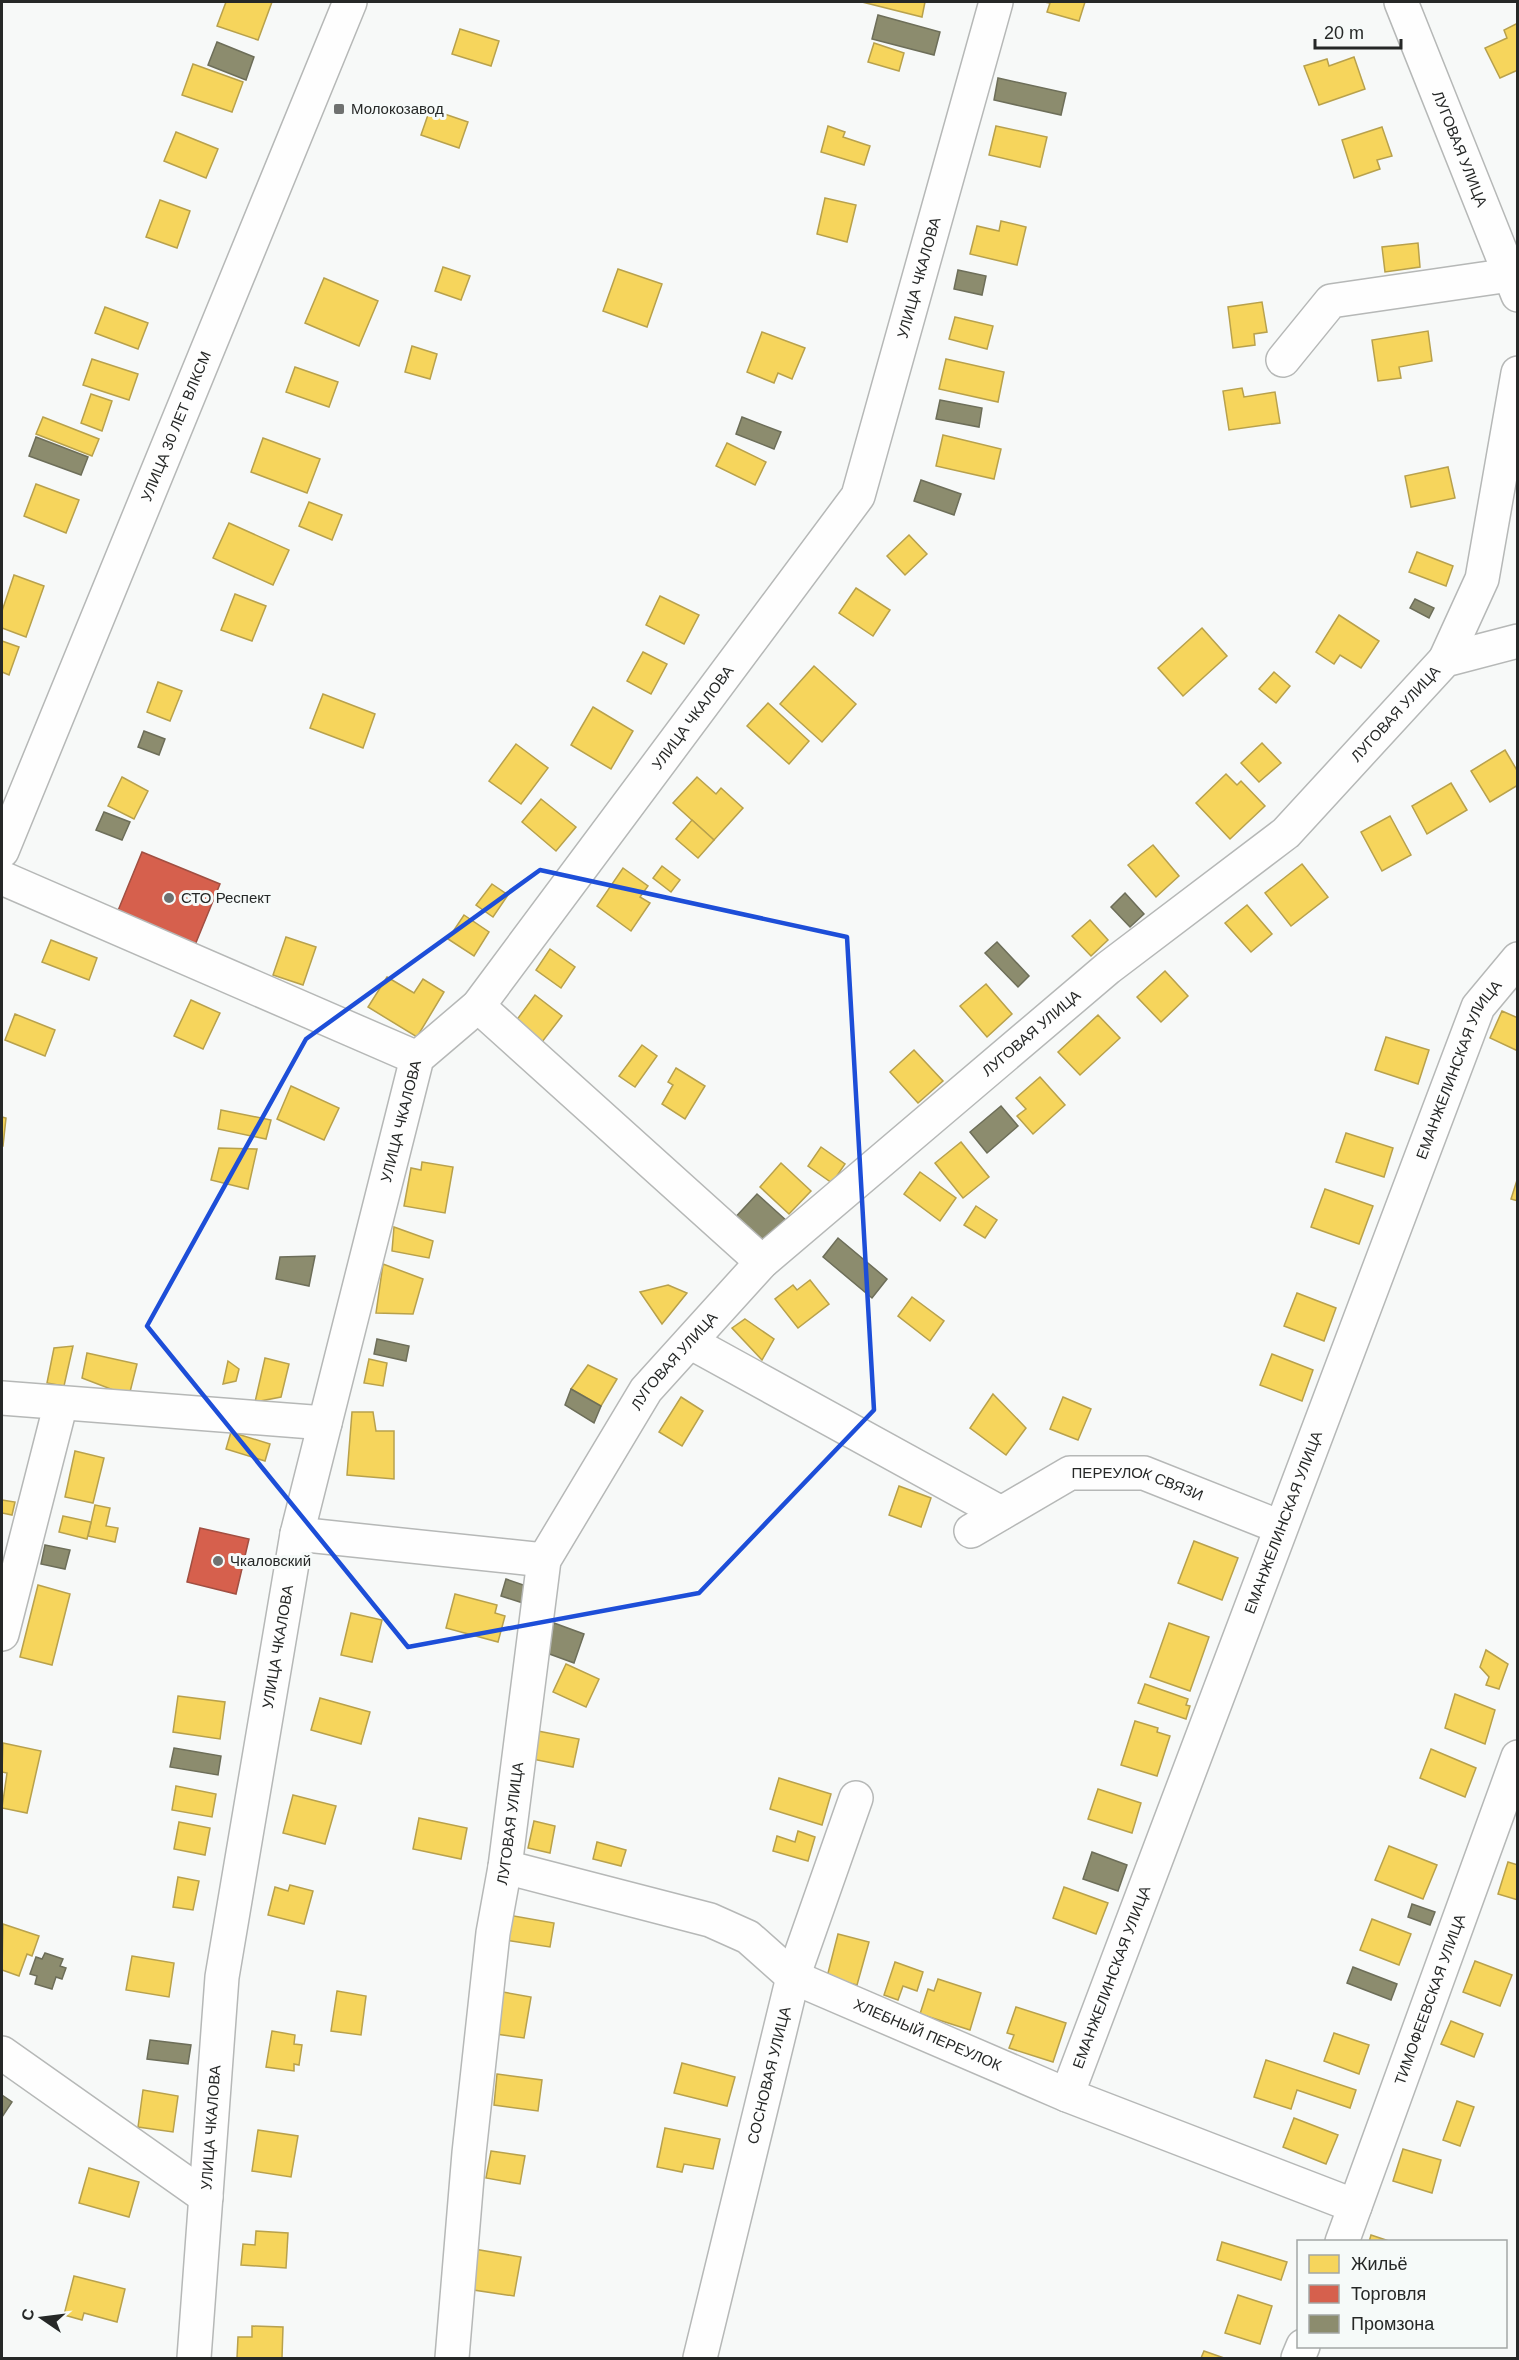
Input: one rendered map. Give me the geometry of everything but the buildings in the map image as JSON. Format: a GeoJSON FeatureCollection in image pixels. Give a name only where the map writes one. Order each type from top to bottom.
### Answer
{"type":"FeatureCollection","features":[{"type":"Feature","properties":{"kind":"street","name":"УЛИЦА 30 ЛЕТ ВЛКСМ"},"geometry":{"type":"LineString","coordinates":[[2,851],[350,2]]}},
{"type":"Feature","properties":{"kind":"street","name":"УЛИЦА ЧКАЛОВА"},"geometry":{"type":"LineString","coordinates":[[194,2358],[222,1977],[297,1534],[417,1058],[478,1006],[858,496],[996,2]]}},
{"type":"Feature","properties":{"kind":"street","name":"ЛУГОВАЯ УЛИЦА"},"geometry":{"type":"LineString","coordinates":[[1401,2],[1514,285]]}},
{"type":"Feature","properties":{"kind":"street"},"geometry":{"type":"LineString","coordinates":[[1283,360],[1330,302],[1514,285]]}},
{"type":"Feature","properties":{"kind":"street","name":"ЛУГОВАЯ УЛИЦА"},"geometry":{"type":"LineString","coordinates":[[452,2358],[469,2153],[493,1933],[505,1867],[544,1560],[646,1390],[762,1262],[1108,968],[1286,833],[1445,660],[1482,579],[1518,373]]}},
{"type":"Feature","properties":{"kind":"street","name":"ЛУГОВАЯ УЛИЦА"},"geometry":{"type":"LineString","coordinates":[[1445,660],[1518,641]]}},
{"type":"Feature","properties":{"kind":"street"},"geometry":{"type":"LineString","coordinates":[[2,878],[417,1058]]}},
{"type":"Feature","properties":{"kind":"street","name":"ЕМАНЖЕЛИНСКАЯ УЛИЦА"},"geometry":{"type":"LineString","coordinates":[[1066,2095],[1478,1007],[1518,959]]}},
{"type":"Feature","properties":{"kind":"street"},"geometry":{"type":"LineString","coordinates":[[478,1006],[762,1262]]}},
{"type":"Feature","properties":{"kind":"street"},"geometry":{"type":"LineString","coordinates":[[690,1342],[1001,1513]]}},
{"type":"Feature","properties":{"kind":"street"},"geometry":{"type":"LineString","coordinates":[[2,1398],[325,1423]]}},
{"type":"Feature","properties":{"kind":"street"},"geometry":{"type":"LineString","coordinates":[[2,1634],[61,1403]]}},
{"type":"Feature","properties":{"kind":"street","name":"ПЕРЕУЛОК СВЯЗИ"},"geometry":{"type":"LineString","coordinates":[[971,1532],[1070,1473],[1144,1473],[1280,1527]]}},
{"type":"Feature","properties":{"kind":"street"},"geometry":{"type":"LineString","coordinates":[[297,1534],[544,1560]]}},
{"type":"Feature","properties":{"kind":"street","name":"ТИМОФЕЕВСКАЯ УЛИЦА"},"geometry":{"type":"LineString","coordinates":[[1342,2240],[1518,1757]]}},
{"type":"Feature","properties":{"kind":"street","name":"СОСНОВАЯ УЛИЦА"},"geometry":{"type":"LineString","coordinates":[[700,2358],[793,1977],[856,1798]]}},
{"type":"Feature","properties":{"kind":"street","name":"ХЛЕБНЫЙ ПЕРЕУЛОК"},"geometry":{"type":"LineString","coordinates":[[505,1867],[710,1920],[748,1937],[793,1977],[1066,2095],[1355,2206]]}},
{"type":"Feature","properties":{"kind":"street"},"geometry":{"type":"LineString","coordinates":[[2,2053],[206,2197]]}},
{"type":"Feature","properties":{"kind":"highlighted area"},"geometry":{"type":"Polygon","coordinates":[[[540,870],[847,937],[874,1410],[699,1593],[408,1647],[147,1326],[306,1039],[540,870]]]}},
{"type":"Feature","properties":{"kind":"place","name":"Молокозавод"},"geometry":{"type":"Point","coordinates":[339,109]}},
{"type":"Feature","properties":{"kind":"place","name":"СТО Респект"},"geometry":{"type":"Point","coordinates":[169,898]}},
{"type":"Feature","properties":{"kind":"place","name":"Чкаловский"},"geometry":{"type":"Point","coordinates":[218,1561]}}]}
